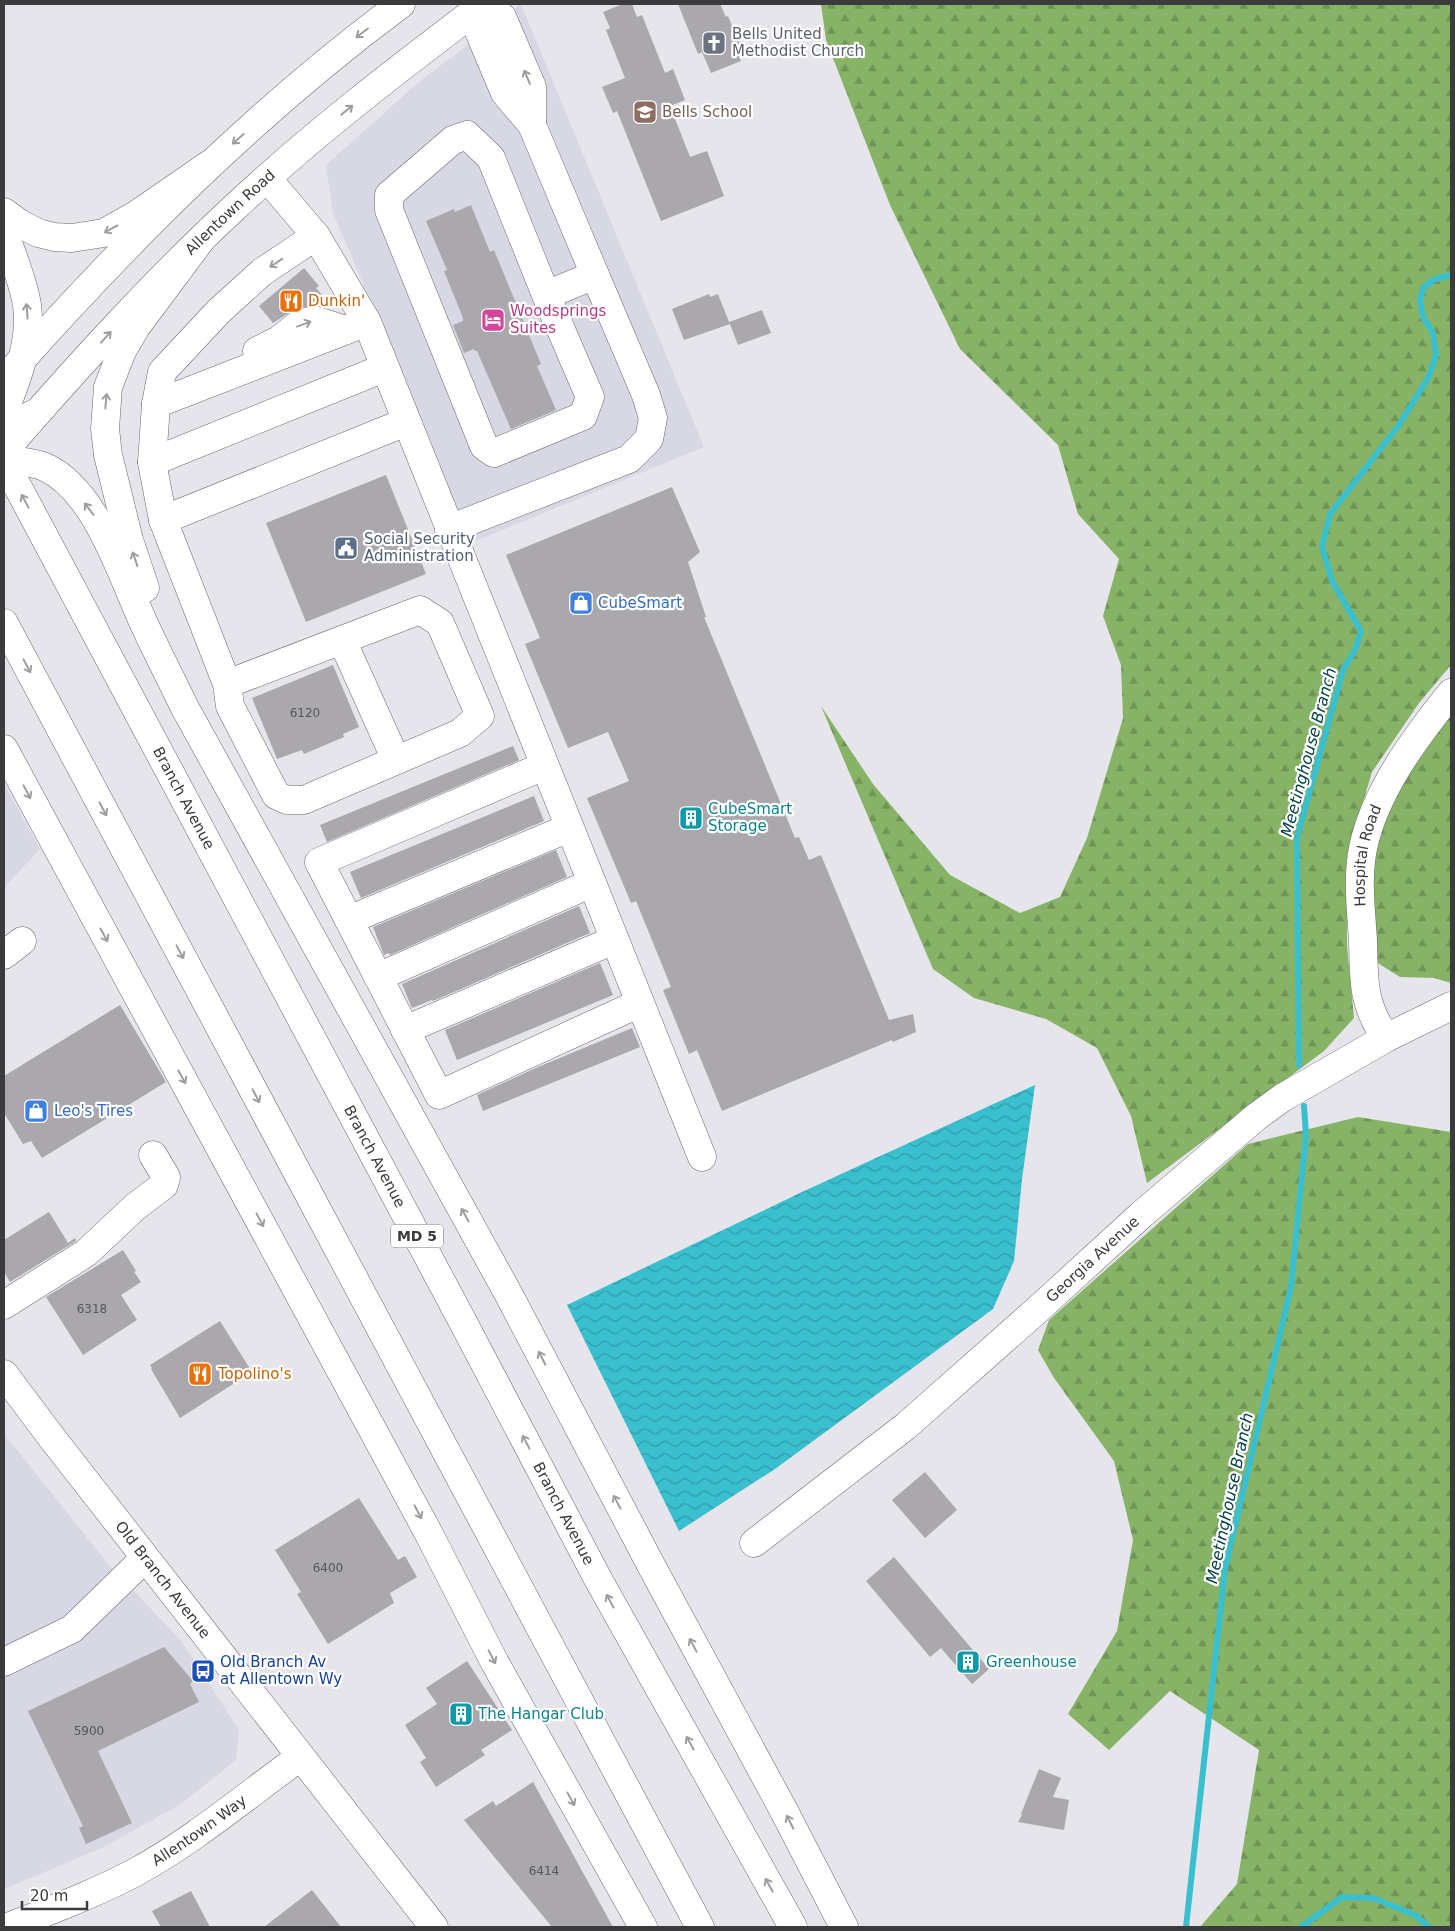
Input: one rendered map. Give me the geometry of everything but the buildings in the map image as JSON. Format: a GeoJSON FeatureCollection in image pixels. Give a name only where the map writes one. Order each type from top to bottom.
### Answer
{"type":"FeatureCollection","features":[{"type":"Feature","properties":{"kind":"main road"},"geometry":{"type":"LineString","coordinates":[[4,380],[130,242],[210,164],[354,39],[401,4]]}},
{"type":"Feature","properties":{"kind":"main road"},"geometry":{"type":"LineString","coordinates":[[449,529],[629,459],[649,439],[653,418],[646,395],[532,124],[532,87],[502,17],[482,4]]}},
{"type":"Feature","properties":{"kind":"main road","name":"Allentown Road"},"geometry":{"type":"LineString","coordinates":[[4,451],[119,322],[200,241],[267,178],[345,111],[482,4]]}},
{"type":"Feature","properties":{"kind":"main road"},"geometry":{"type":"LineString","coordinates":[[467,135],[491,158],[546,295],[590,397],[587,407],[583,416],[494,453],[484,446],[476,428],[389,210],[389,195],[453,140],[467,135]]}},
{"type":"Feature","properties":{"kind":"main road"},"geometry":{"type":"LineString","coordinates":[[4,212],[38,233],[54,237],[72,238],[104,233],[136,215],[210,164]]}},
{"type":"Feature","properties":{"kind":"main road"},"geometry":{"type":"LineString","coordinates":[[267,178],[316,236],[356,326],[384,368],[702,1157]]}},
{"type":"Feature","properties":{"kind":"main road"},"geometry":{"type":"LineString","coordinates":[[4,232],[23,287],[27,306],[28,327],[16,381],[4,412]]}},
{"type":"Feature","properties":{"kind":"main road"},"geometry":{"type":"LineString","coordinates":[[227,684],[420,610],[440,623],[480,716],[460,733],[304,800],[287,800],[276,795],[230,706],[227,684],[163,520],[152,462],[156,404],[162,372],[219,311],[262,272],[316,236]]}},
{"type":"Feature","properties":{"kind":"main road"},"geometry":{"type":"LineString","coordinates":[[200,241],[136,327],[122,350],[108,387],[104,428],[108,455],[129,540],[149,600],[218,767]]}},
{"type":"Feature","properties":{"kind":"main road"},"geometry":{"type":"LineString","coordinates":[[546,295],[595,275]]}},
{"type":"Feature","properties":{"kind":"main road"},"geometry":{"type":"LineString","coordinates":[[156,404],[356,326]]}},
{"type":"Feature","properties":{"kind":"main road"},"geometry":{"type":"LineString","coordinates":[[152,462],[384,368]]}},
{"type":"Feature","properties":{"kind":"main road"},"geometry":{"type":"LineString","coordinates":[[4,428],[38,412]]}},
{"type":"Feature","properties":{"kind":"main road"},"geometry":{"type":"LineString","coordinates":[[163,520],[406,422]]}},
{"type":"Feature","properties":{"kind":"main road"},"geometry":{"type":"LineString","coordinates":[[4,460],[44,467],[78,494],[93,513],[185,708],[509,1296],[604,1477],[784,1810],[844,1927]]}},
{"type":"Feature","properties":{"kind":"main road","name":"Branch Avenue"},"geometry":{"type":"LineString","coordinates":[[4,460],[464,1324],[598,1580],[793,1927]]}},
{"type":"Feature","properties":{"kind":"main road"},"geometry":{"type":"LineString","coordinates":[[4,622],[700,1927]]}},
{"type":"Feature","properties":{"kind":"main road"},"geometry":{"type":"LineString","coordinates":[[342,640],[396,760]]}},
{"type":"Feature","properties":{"kind":"main road","name":"Hospital Road"},"geometry":{"type":"LineString","coordinates":[[1386,1038],[1374,1020],[1368,1004],[1364,982],[1360,870],[1363,849],[1369,827],[1389,782],[1451,693]]}},
{"type":"Feature","properties":{"kind":"main road"},"geometry":{"type":"LineString","coordinates":[[4,749],[429,1534],[495,1663],[643,1927]]}},
{"type":"Feature","properties":{"kind":"main road"},"geometry":{"type":"LineString","coordinates":[[544,766],[319,862],[439,1095],[640,1003]]}},
{"type":"Feature","properties":{"kind":"main road"},"geometry":{"type":"LineString","coordinates":[[349,920],[570,828]]}},
{"type":"Feature","properties":{"kind":"main road"},"geometry":{"type":"LineString","coordinates":[[378,977],[592,883]]}},
{"type":"Feature","properties":{"kind":"main road"},"geometry":{"type":"LineString","coordinates":[[405,1030],[614,940]]}},
{"type":"Feature","properties":{"kind":"main road","name":"Georgia Avenue"},"geometry":{"type":"LineString","coordinates":[[754,1543],[906,1426],[1036,1311],[1140,1215],[1256,1117],[1282,1098],[1386,1038],[1451,1006]]}},
{"type":"Feature","properties":{"kind":"main road"},"geometry":{"type":"LineString","coordinates":[[4,1305],[86,1253],[136,1207],[164,1185],[166,1177],[152,1155]]}},
{"type":"Feature","properties":{"kind":"main road","name":"Old Branch Avenue"},"geometry":{"type":"LineString","coordinates":[[4,1374],[145,1558],[434,1927]]}},
{"type":"Feature","properties":{"kind":"main road"},"geometry":{"type":"LineString","coordinates":[[4,1662],[72,1629],[145,1558]]}},
{"type":"Feature","properties":{"kind":"main road","name":"Allentown Way"},"geometry":{"type":"LineString","coordinates":[[8,1927],[101,1889],[136,1872],[187,1840],[300,1756]]}},
{"type":"Feature","properties":{"kind":"shaded area"},"geometry":{"type":"Polygon","coordinates":[[[521,4],[704,447],[483,538],[466,543],[370,300],[333,213],[326,165],[419,82],[521,4]]]}},
{"type":"Feature","properties":{"kind":"shaded area"},"geometry":{"type":"Polygon","coordinates":[[[4,784],[40,849],[4,888],[4,784]]]}},
{"type":"Feature","properties":{"kind":"shaded area"},"geometry":{"type":"Polygon","coordinates":[[[4,1434],[109,1565],[182,1642],[239,1730],[236,1760],[181,1804],[102,1848],[4,1889],[4,1434]]]}},
{"type":"Feature","properties":{"kind":"green space"},"geometry":{"type":"Polygon","coordinates":[[[821,4],[1451,4],[1451,665],[1419,703],[1372,772],[1347,856],[1347,946],[1354,1018],[1324,1051],[1147,1183],[1131,1116],[1097,1048],[1046,1019],[974,998],[933,969],[821,706],[873,784],[950,875],[1020,913],[1060,897],[1087,838],[1123,718],[1121,665],[1103,616],[1119,559],[1078,514],[1058,445],[960,349],[890,205],[826,40],[821,4]]]}},
{"type":"Feature","properties":{"kind":"green space"},"geometry":{"type":"Polygon","coordinates":[[[1451,708],[1451,983],[1434,978],[1400,977],[1373,960],[1373,869],[1376,838],[1393,796],[1451,708]]]}},
{"type":"Feature","properties":{"kind":"green space"},"geometry":{"type":"Polygon","coordinates":[[[1358,1117],[1451,1132],[1451,1927],[1200,1927],[1237,1884],[1259,1750],[1170,1691],[1109,1750],[1068,1714],[1117,1631],[1133,1540],[1114,1461],[1054,1378],[1038,1350],[1049,1320],[1248,1144],[1358,1117]]]}},
{"type":"Feature","properties":{"kind":"water"},"geometry":{"type":"Polygon","coordinates":[[[1035,1085],[1022,1179],[1014,1261],[993,1309],[775,1469],[679,1531],[567,1305],[802,1192],[1035,1085]]]}},
{"type":"Feature","properties":{"kind":"waterway","name":"Meetinghouse Branch"},"geometry":{"type":"LineString","coordinates":[[1299,1065],[1297,838],[1343,670],[1355,650],[1361,631],[1332,581],[1322,547],[1330,514],[1399,425],[1428,378],[1436,356],[1433,333],[1423,317],[1420,301],[1423,288],[1435,279],[1451,275]]}},
{"type":"Feature","properties":{"kind":"waterway","name":"Meetinghouse Branch"},"geometry":{"type":"LineString","coordinates":[[1186,1927],[1225,1569],[1291,1287],[1306,1135],[1304,1106]]}},
{"type":"Feature","properties":{"kind":"waterway"},"geometry":{"type":"LineString","coordinates":[[1301,1927],[1342,1897],[1373,1898],[1415,1915],[1429,1927]]}},
{"type":"Feature","properties":{"kind":"place","name":"Bells United Methodist Church"},"geometry":{"type":"Point","coordinates":[714,43]}},
{"type":"Feature","properties":{"kind":"place","name":"Bells School"},"geometry":{"type":"Point","coordinates":[645,112]}},
{"type":"Feature","properties":{"kind":"place","name":"Dunkin'"},"geometry":{"type":"Point","coordinates":[291,301]}},
{"type":"Feature","properties":{"kind":"place","name":"Woodsprings Suites"},"geometry":{"type":"Point","coordinates":[493,320]}},
{"type":"Feature","properties":{"kind":"place","name":"Social Security Administration"},"geometry":{"type":"Point","coordinates":[346,548]}},
{"type":"Feature","properties":{"kind":"place","name":"CubeSmart"},"geometry":{"type":"Point","coordinates":[581,603]}},
{"type":"Feature","properties":{"kind":"place","name":"CubeSmart Storage"},"geometry":{"type":"Point","coordinates":[691,818]}},
{"type":"Feature","properties":{"kind":"place","name":"Leo's Tires"},"geometry":{"type":"Point","coordinates":[36,1111]}},
{"type":"Feature","properties":{"kind":"place","name":"Topolino's"},"geometry":{"type":"Point","coordinates":[200,1374]}},
{"type":"Feature","properties":{"kind":"place","name":"Greenhouse"},"geometry":{"type":"Point","coordinates":[968,1662]}},
{"type":"Feature","properties":{"kind":"place","name":"Old Branch Av at Allentown Wy"},"geometry":{"type":"Point","coordinates":[203,1671]}},
{"type":"Feature","properties":{"kind":"place","name":"The Hangar Club"},"geometry":{"type":"Point","coordinates":[461,1714]}}]}
